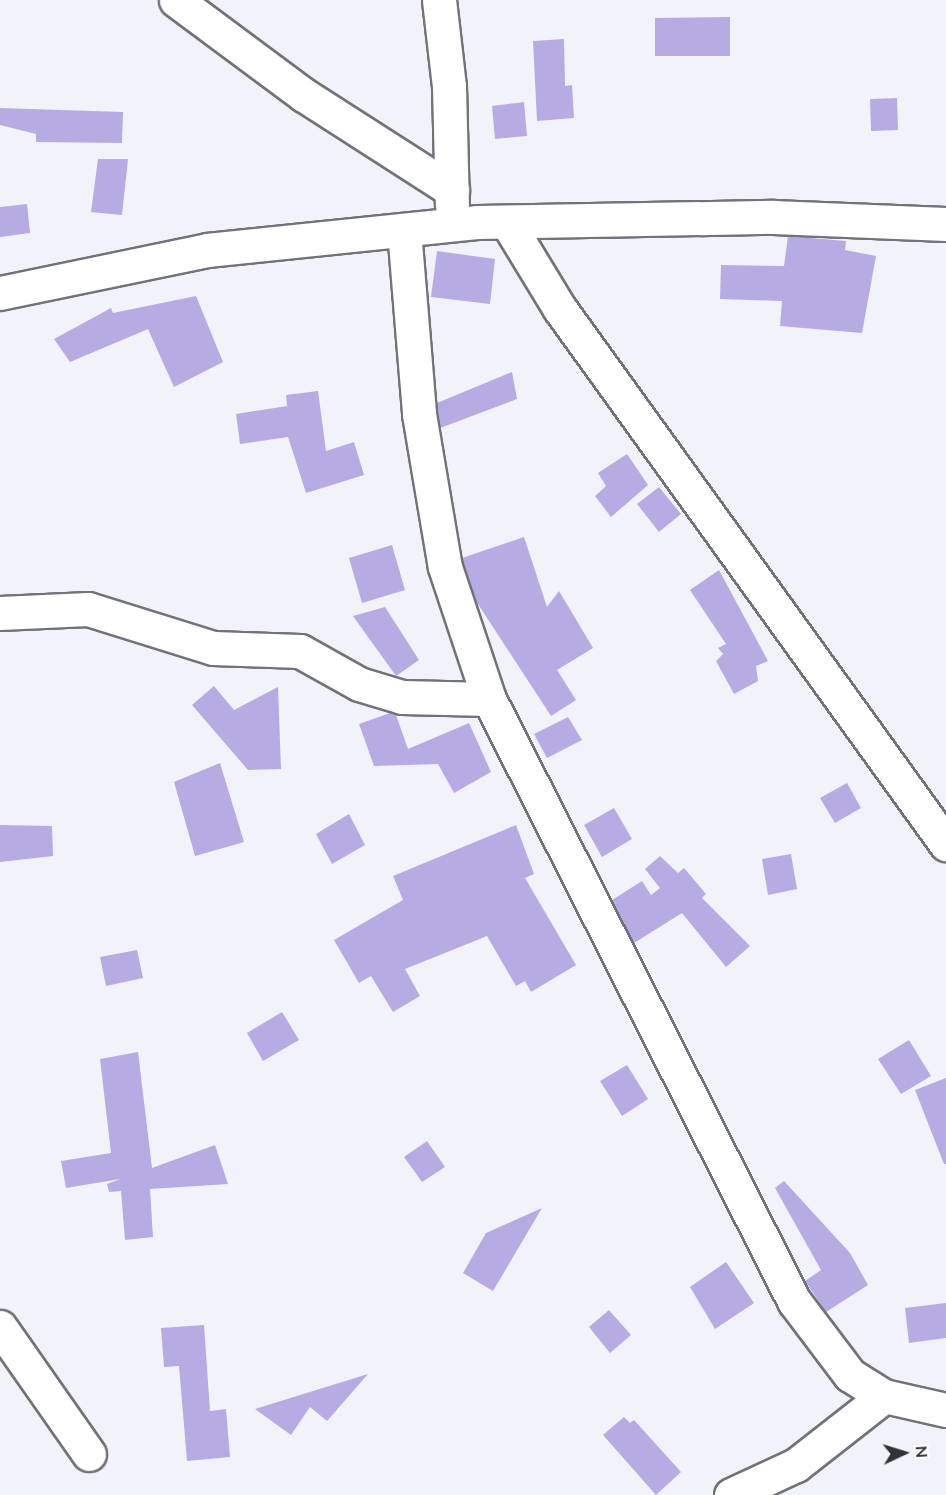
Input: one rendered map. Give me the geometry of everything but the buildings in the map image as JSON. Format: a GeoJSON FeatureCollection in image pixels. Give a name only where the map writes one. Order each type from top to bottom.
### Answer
{"type":"FeatureCollection","features":[{"type":"Feature","properties":{"kind":"street"},"geometry":{"type":"LineString","coordinates":[[176,0],[304,95],[452,190]]}},
{"type":"Feature","properties":{"kind":"street"},"geometry":{"type":"LineString","coordinates":[[439,0],[453,225]]}},
{"type":"Feature","properties":{"kind":"street"},"geometry":{"type":"LineString","coordinates":[[0,293],[207,250],[453,225],[773,217],[946,224]]}},
{"type":"Feature","properties":{"kind":"street"},"geometry":{"type":"LineString","coordinates":[[507,222],[567,319],[946,844]]}},
{"type":"Feature","properties":{"kind":"street"},"geometry":{"type":"LineString","coordinates":[[405,230],[418,414],[445,567],[489,699],[794,1301],[850,1374],[884,1396],[946,1410]]}},
{"type":"Feature","properties":{"kind":"street"},"geometry":{"type":"LineString","coordinates":[[0,613],[88,609],[213,648],[300,651],[340,676],[402,697],[489,699]]}},
{"type":"Feature","properties":{"kind":"street"},"geometry":{"type":"LineString","coordinates":[[0,1327],[89,1454]]}},
{"type":"Feature","properties":{"kind":"street"},"geometry":{"type":"LineString","coordinates":[[731,1495],[796,1465],[884,1396]]}}]}
